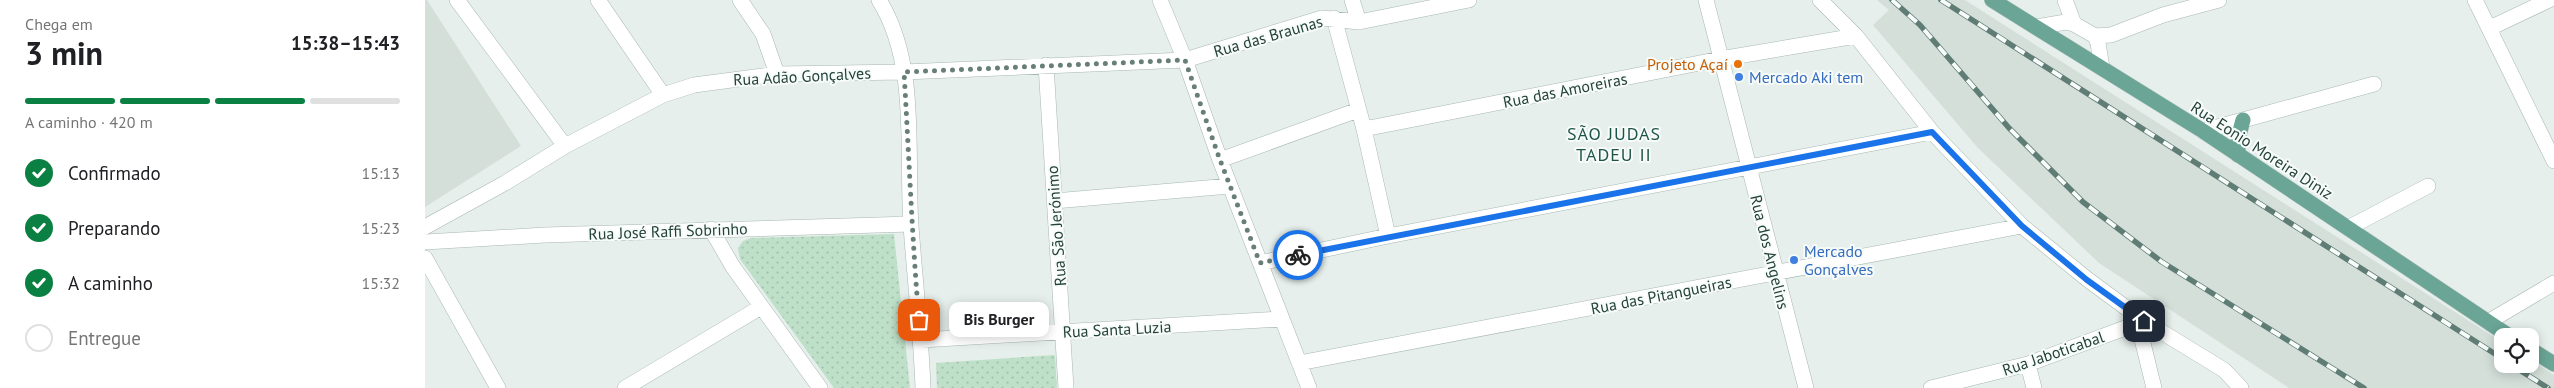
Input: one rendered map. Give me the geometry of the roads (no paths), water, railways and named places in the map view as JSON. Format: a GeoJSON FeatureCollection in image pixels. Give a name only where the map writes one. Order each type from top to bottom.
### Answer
{"type":"FeatureCollection","features":[{"type":"Feature","properties":{"kind":"main road","name":"Rua Eonio Moreira Diniz"},"geometry":{"type":"LineString","coordinates":[[1992,0],[2203,131],[2497,328]]}},
{"type":"Feature","properties":{"kind":"main road"},"geometry":{"type":"LineString","coordinates":[[2238,155],[2238,138],[2243,120]]}},
{"type":"Feature","properties":{"kind":"main road"},"geometry":{"type":"LineString","coordinates":[[2539,355],[2554,364]]}},
{"type":"Feature","properties":{"kind":"street"},"geometry":{"type":"LineString","coordinates":[[457,0],[565,146]]}},
{"type":"Feature","properties":{"kind":"street"},"geometry":{"type":"LineString","coordinates":[[598,0],[663,95]]}},
{"type":"Feature","properties":{"kind":"street"},"geometry":{"type":"LineString","coordinates":[[740,0],[763,34],[777,74]]}},
{"type":"Feature","properties":{"kind":"street"},"geometry":{"type":"LineString","coordinates":[[879,0],[890,18],[899,45],[904,72],[911,181],[911,224],[921,340],[923,388]]}},
{"type":"Feature","properties":{"kind":"street"},"geometry":{"type":"LineString","coordinates":[[1160,0],[1185,60],[1220,160],[1309,388]]}},
{"type":"Feature","properties":{"kind":"street"},"geometry":{"type":"LineString","coordinates":[[1352,0],[1359,22]]}},
{"type":"Feature","properties":{"kind":"street","name":"Rua das Braunas"},"geometry":{"type":"LineString","coordinates":[[1185,60],[1322,18],[1359,22],[1469,0]]}},
{"type":"Feature","properties":{"kind":"street","name":"Rua dos Angelins"},"geometry":{"type":"LineString","coordinates":[[1706,0],[1775,274],[1806,388]]}},
{"type":"Feature","properties":{"kind":"street"},"geometry":{"type":"LineString","coordinates":[[1820,0],[1856,36],[1932,132],[2022,226],[2141,322],[2224,370],[2241,388]]}},
{"type":"Feature","properties":{"kind":"street"},"geometry":{"type":"LineString","coordinates":[[2097,42],[2163,16],[2219,0]]}},
{"type":"Feature","properties":{"kind":"street"},"geometry":{"type":"LineString","coordinates":[[2475,0],[2554,161]]}},
{"type":"Feature","properties":{"kind":"street"},"geometry":{"type":"LineString","coordinates":[[2490,28],[2549,0]]}},
{"type":"Feature","properties":{"kind":"street"},"geometry":{"type":"LineString","coordinates":[[2066,3],[2068,23]]}},
{"type":"Feature","properties":{"kind":"street"},"geometry":{"type":"LineString","coordinates":[[1334,18],[1357,110],[1364,129],[1388,236]]}},
{"type":"Feature","properties":{"kind":"street"},"geometry":{"type":"LineString","coordinates":[[2036,27],[2068,23],[2097,42],[2102,68]]}},
{"type":"Feature","properties":{"kind":"street","name":"Rua das Amoreiras"},"geometry":{"type":"LineString","coordinates":[[1364,129],[1720,59],[1856,36]]}},
{"type":"Feature","properties":{"kind":"street","name":"Rua Adão Gonçalves"},"geometry":{"type":"LineString","coordinates":[[425,227],[505,183],[565,146],[663,95],[694,85],[777,74],[904,72],[1185,60]]}},
{"type":"Feature","properties":{"kind":"street","name":"Rua São Jerónimo"},"geometry":{"type":"LineString","coordinates":[[1046,65],[1066,388]]}},
{"type":"Feature","properties":{"kind":"street"},"geometry":{"type":"LineString","coordinates":[[2203,131],[2374,84]]}},
{"type":"Feature","properties":{"kind":"street"},"geometry":{"type":"LineString","coordinates":[[1220,160],[1357,110]]}},
{"type":"Feature","properties":{"kind":"street"},"geometry":{"type":"LineString","coordinates":[[1260,263],[1388,236],[1932,132]]}},
{"type":"Feature","properties":{"kind":"street"},"geometry":{"type":"LineString","coordinates":[[1054,201],[1230,186]]}},
{"type":"Feature","properties":{"kind":"street"},"geometry":{"type":"LineString","coordinates":[[2348,228],[2428,186]]}},
{"type":"Feature","properties":{"kind":"street","name":"Rua José Raffi Sobrinho"},"geometry":{"type":"LineString","coordinates":[[425,242],[711,229],[911,224]]}},
{"type":"Feature","properties":{"kind":"street","name":"Rua das Pitangueiras"},"geometry":{"type":"LineString","coordinates":[[1299,364],[2022,226]]}},
{"type":"Feature","properties":{"kind":"street"},"geometry":{"type":"LineString","coordinates":[[711,229],[733,267],[820,388]]}},
{"type":"Feature","properties":{"kind":"street"},"geometry":{"type":"LineString","coordinates":[[425,258],[498,388]]}},
{"type":"Feature","properties":{"kind":"street"},"geometry":{"type":"LineString","coordinates":[[2488,322],[2554,282]]}},
{"type":"Feature","properties":{"kind":"street"},"geometry":{"type":"LineString","coordinates":[[625,388],[761,307]]}},
{"type":"Feature","properties":{"kind":"street","name":"Rua Santa Luzia"},"geometry":{"type":"LineString","coordinates":[[921,340],[1282,319]]}},
{"type":"Feature","properties":{"kind":"street"},"geometry":{"type":"LineString","coordinates":[[2141,322],[2154,388]]}},
{"type":"Feature","properties":{"kind":"street","name":"Rua Jaboticabal"},"geometry":{"type":"LineString","coordinates":[[1931,388],[2028,364],[2141,322]]}},
{"type":"Feature","properties":{"kind":"street"},"geometry":{"type":"LineString","coordinates":[[2028,364],[2034,388]]}},
{"type":"Feature","properties":{"kind":"railway"},"geometry":{"type":"LineString","coordinates":[[1892,0],[1920,25],[2009,128],[2083,202],[2162,262],[2364,388]]}},
{"type":"Feature","properties":{"kind":"railway"},"geometry":{"type":"LineString","coordinates":[[1941,0],[2494,353]]}},
{"type":"Feature","properties":{"kind":"railway"},"geometry":{"type":"LineString","coordinates":[[2524,373],[2548,388]]}},
{"type":"Feature","properties":{"kind":"place","name":"Projeto Açaí"},"geometry":{"type":"Point","coordinates":[1738,64]}},
{"type":"Feature","properties":{"kind":"place","name":"Mercado Aki tem"},"geometry":{"type":"Point","coordinates":[1739,77]}},
{"type":"Feature","properties":{"kind":"place","name":"Mercado Gonçalves"},"geometry":{"type":"Point","coordinates":[1794,260]}},
{"type":"Feature","properties":{"kind":"place","name":"Bis Burger"},"geometry":{"type":"Point","coordinates":[919,320]}},
{"type":"Feature","properties":{"kind":"district","name":"SÃO JUDAS TADEU II"},"geometry":{"type":"Point","coordinates":[1614,143]}}]}
